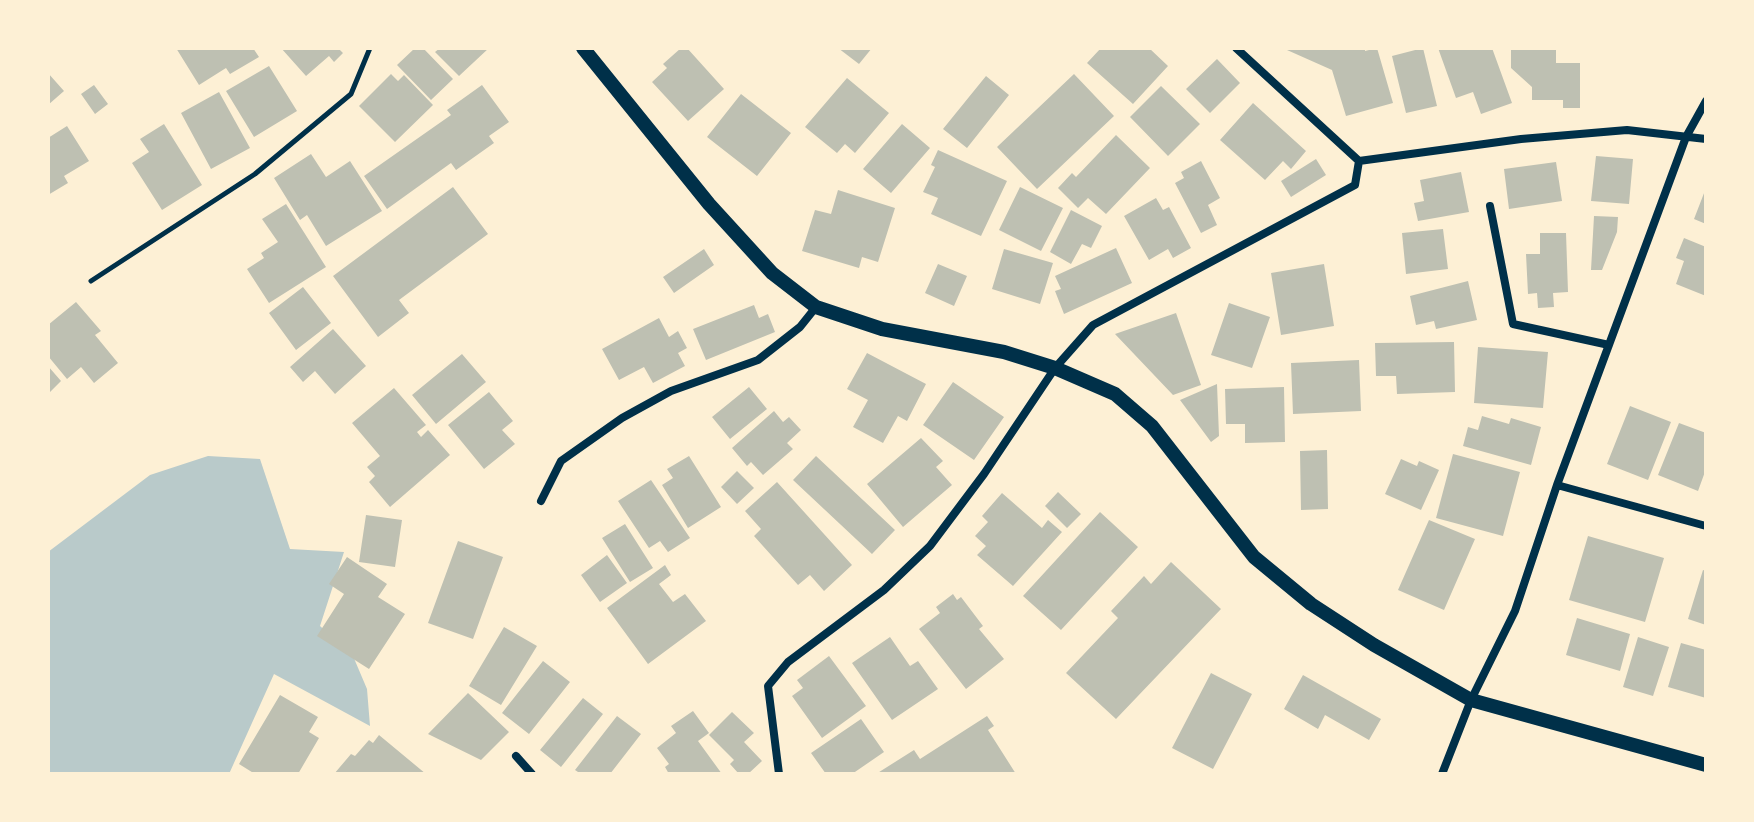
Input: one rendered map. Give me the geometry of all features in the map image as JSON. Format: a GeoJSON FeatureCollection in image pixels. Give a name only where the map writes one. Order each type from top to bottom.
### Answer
{"type":"FeatureCollection","features":[{"type":"Feature","properties":{"kind":"street"},"geometry":{"type":"LineString","coordinates":[[583,48],[709,204],[772,273],[816,307],[882,329],[1004,352],[1055,368],[1115,394],[1152,426],[1254,557],[1311,604],[1374,645],[1471,700],[1706,765]]}},
{"type":"Feature","properties":{"kind":"street"},"geometry":{"type":"LineString","coordinates":[[1236,48],[1359,161]]}},
{"type":"Feature","properties":{"kind":"street"},"geometry":{"type":"LineString","coordinates":[[1442,774],[1471,700],[1515,611],[1557,485],[1686,137],[1706,101]]}},
{"type":"Feature","properties":{"kind":"street"},"geometry":{"type":"LineString","coordinates":[[1359,161],[1521,139],[1627,130],[1706,139]]}},
{"type":"Feature","properties":{"kind":"street"},"geometry":{"type":"LineString","coordinates":[[779,774],[768,686],[788,662],[884,590],[930,546],[984,474],[1055,368],[1093,325],[1355,185],[1359,161]]}},
{"type":"Feature","properties":{"kind":"street"},"geometry":{"type":"LineString","coordinates":[[1490,206],[1513,324],[1609,345]]}},
{"type":"Feature","properties":{"kind":"street"},"geometry":{"type":"LineString","coordinates":[[541,501],[561,461],[610,426],[671,391],[758,360],[800,327],[816,307]]}},
{"type":"Feature","properties":{"kind":"street"},"geometry":{"type":"LineString","coordinates":[[1557,485],[1706,526]]}},
{"type":"Feature","properties":{"kind":"street"},"geometry":{"type":"LineString","coordinates":[[516,756],[532,774]]}},
{"type":"Feature","properties":{"kind":"path"},"geometry":{"type":"LineString","coordinates":[[91,281],[255,174],[351,94],[370,48]]}},
{"type":"Feature","properties":{"kind":"shaded area"},"geometry":{"type":"Polygon","coordinates":[[[208,456],[260,459],[290,549],[344,552],[320,626],[353,656],[367,689],[370,726],[274,674],[229,774],[48,774],[48,552],[150,475],[208,456]]]}},
{"type":"Feature","properties":{"kind":"building"},"geometry":{"type":"Polygon","coordinates":[[[176,48],[253,48],[259,57],[230,74],[226,68],[199,85],[176,48]]]}},
{"type":"Feature","properties":{"kind":"building"},"geometry":{"type":"Polygon","coordinates":[[[281,48],[338,48],[343,53],[334,62],[329,56],[306,76],[281,48]]]}},
{"type":"Feature","properties":{"kind":"building"},"geometry":{"type":"Polygon","coordinates":[[[415,48],[423,48],[453,79],[431,100],[397,65],[415,48]]]}},
{"type":"Feature","properties":{"kind":"building"},"geometry":{"type":"Polygon","coordinates":[[[440,48],[489,48],[459,76],[435,52],[440,48]]]}},
{"type":"Feature","properties":{"kind":"building"},"geometry":{"type":"Polygon","coordinates":[[[681,48],[687,48],[724,89],[688,121],[652,82],[667,68],[663,64],[681,48]]]}},
{"type":"Feature","properties":{"kind":"building"},"geometry":{"type":"Polygon","coordinates":[[[838,48],[872,48],[859,64],[838,48]]]}},
{"type":"Feature","properties":{"kind":"building"},"geometry":{"type":"Polygon","coordinates":[[[1101,48],[1149,48],[1168,66],[1133,104],[1087,63],[1101,48]]]}},
{"type":"Feature","properties":{"kind":"building"},"geometry":{"type":"Polygon","coordinates":[[[1288,48],[1365,48],[1365,51],[1377,48],[1393,103],[1346,116],[1332,70],[1288,48]]]}},
{"type":"Feature","properties":{"kind":"building"},"geometry":{"type":"Polygon","coordinates":[[[1423,48],[1437,106],[1406,113],[1392,56],[1423,48]]]}},
{"type":"Feature","properties":{"kind":"building"},"geometry":{"type":"Polygon","coordinates":[[[1438,48],[1492,48],[1512,103],[1481,114],[1473,92],[1456,98],[1438,48]]]}},
{"type":"Feature","properties":{"kind":"building"},"geometry":{"type":"Polygon","coordinates":[[[1511,48],[1556,48],[1556,63],[1580,63],[1580,108],[1563,108],[1563,100],[1532,100],[1532,87],[1511,68],[1511,48]]]}},
{"type":"Feature","properties":{"kind":"building"},"geometry":{"type":"Polygon","coordinates":[[[1217,59],[1240,83],[1210,113],[1186,89],[1217,59]]]}},
{"type":"Feature","properties":{"kind":"building"},"geometry":{"type":"Polygon","coordinates":[[[269,66],[297,111],[254,137],[226,91],[269,66]]]}},
{"type":"Feature","properties":{"kind":"building"},"geometry":{"type":"Polygon","coordinates":[[[48,73],[64,91],[48,105],[48,73]]]}},
{"type":"Feature","properties":{"kind":"building"},"geometry":{"type":"Polygon","coordinates":[[[391,74],[398,81],[404,75],[433,105],[395,142],[359,106],[391,74]]]}},
{"type":"Feature","properties":{"kind":"building"},"geometry":{"type":"Polygon","coordinates":[[[1074,74],[1114,116],[1037,189],[997,147],[1074,74]]]}},
{"type":"Feature","properties":{"kind":"building"},"geometry":{"type":"Polygon","coordinates":[[[986,76],[1009,95],[967,148],[943,129],[986,76]]]}},
{"type":"Feature","properties":{"kind":"building"},"geometry":{"type":"Polygon","coordinates":[[[847,78],[889,113],[855,153],[845,144],[837,153],[805,127],[847,78]]]}},
{"type":"Feature","properties":{"kind":"building"},"geometry":{"type":"Polygon","coordinates":[[[94,85],[108,104],[95,114],[81,94],[94,85]]]}},
{"type":"Feature","properties":{"kind":"building"},"geometry":{"type":"Polygon","coordinates":[[[482,85],[509,122],[489,136],[494,143],[456,170],[451,163],[387,209],[364,176],[451,115],[447,110],[482,85]]]}},
{"type":"Feature","properties":{"kind":"building"},"geometry":{"type":"Polygon","coordinates":[[[1161,86],[1200,124],[1168,156],[1130,117],[1161,86]]]}},
{"type":"Feature","properties":{"kind":"building"},"geometry":{"type":"Polygon","coordinates":[[[219,92],[250,148],[211,169],[181,113],[219,92]]]}},
{"type":"Feature","properties":{"kind":"building"},"geometry":{"type":"Polygon","coordinates":[[[741,94],[791,133],[757,176],[707,137],[741,94]]]}},
{"type":"Feature","properties":{"kind":"building"},"geometry":{"type":"Polygon","coordinates":[[[1253,103],[1306,151],[1291,169],[1283,161],[1265,180],[1220,140],[1253,103]]]}},
{"type":"Feature","properties":{"kind":"building"},"geometry":{"type":"Polygon","coordinates":[[[164,124],[202,185],[162,210],[132,163],[149,152],[140,139],[164,124]]]}},
{"type":"Feature","properties":{"kind":"building"},"geometry":{"type":"Polygon","coordinates":[[[902,124],[930,148],[891,193],[863,169],[902,124]]]}},
{"type":"Feature","properties":{"kind":"building"},"geometry":{"type":"Polygon","coordinates":[[[67,126],[89,161],[64,176],[68,183],[48,195],[48,138],[67,126]]]}},
{"type":"Feature","properties":{"kind":"building"},"geometry":{"type":"Polygon","coordinates":[[[1116,135],[1150,168],[1106,214],[1088,198],[1078,208],[1058,188],[1072,173],[1076,177],[1116,135]]]}},
{"type":"Feature","properties":{"kind":"building"},"geometry":{"type":"Polygon","coordinates":[[[938,150],[1007,181],[981,236],[931,214],[938,198],[923,192],[935,167],[931,165],[938,150]]]}},
{"type":"Feature","properties":{"kind":"building"},"geometry":{"type":"Polygon","coordinates":[[[311,154],[326,177],[350,161],[382,211],[326,246],[307,215],[300,220],[274,178],[311,154]]]}},
{"type":"Feature","properties":{"kind":"building"},"geometry":{"type":"Polygon","coordinates":[[[1596,156],[1633,159],[1629,204],[1591,201],[1596,156]]]}},
{"type":"Feature","properties":{"kind":"building"},"geometry":{"type":"Polygon","coordinates":[[[1316,159],[1326,175],[1291,197],[1281,181],[1316,159]]]}},
{"type":"Feature","properties":{"kind":"building"},"geometry":{"type":"Polygon","coordinates":[[[1201,161],[1220,198],[1208,205],[1217,225],[1201,233],[1175,183],[1184,178],[1181,172],[1201,161]]]}},
{"type":"Feature","properties":{"kind":"building"},"geometry":{"type":"Polygon","coordinates":[[[1556,162],[1562,201],[1509,209],[1504,169],[1556,162]]]}},
{"type":"Feature","properties":{"kind":"building"},"geometry":{"type":"Polygon","coordinates":[[[1461,172],[1469,212],[1418,221],[1414,203],[1424,201],[1420,180],[1461,172]]]}},
{"type":"Feature","properties":{"kind":"building"},"geometry":{"type":"Polygon","coordinates":[[[453,187],[488,234],[399,300],[409,313],[378,337],[333,276],[453,187]]]}},
{"type":"Feature","properties":{"kind":"building"},"geometry":{"type":"Polygon","coordinates":[[[1020,187],[1063,208],[1041,251],[999,230],[1020,187]]]}},
{"type":"Feature","properties":{"kind":"building"},"geometry":{"type":"Polygon","coordinates":[[[1706,188],[1706,224],[1694,219],[1706,188]]]}},
{"type":"Feature","properties":{"kind":"building"},"geometry":{"type":"Polygon","coordinates":[[[838,190],[895,208],[878,262],[862,257],[859,268],[802,251],[815,210],[831,214],[838,190]]]}},
{"type":"Feature","properties":{"kind":"building"},"geometry":{"type":"Polygon","coordinates":[[[1156,198],[1163,210],[1169,207],[1191,248],[1173,258],[1168,249],[1149,260],[1124,216],[1156,198]]]}},
{"type":"Feature","properties":{"kind":"building"},"geometry":{"type":"Polygon","coordinates":[[[286,204],[326,267],[269,303],[247,269],[264,258],[261,253],[278,242],[262,219],[286,204]]]}},
{"type":"Feature","properties":{"kind":"building"},"geometry":{"type":"Polygon","coordinates":[[[1071,210],[1102,226],[1091,248],[1082,244],[1071,264],[1050,252],[1071,210]]]}},
{"type":"Feature","properties":{"kind":"building"},"geometry":{"type":"Polygon","coordinates":[[[1594,216],[1618,217],[1617,232],[1602,270],[1591,270],[1594,216]]]}},
{"type":"Feature","properties":{"kind":"building"},"geometry":{"type":"Polygon","coordinates":[[[1443,229],[1448,269],[1406,274],[1402,233],[1443,229]]]}},
{"type":"Feature","properties":{"kind":"building"},"geometry":{"type":"Polygon","coordinates":[[[1540,233],[1566,233],[1568,292],[1553,293],[1554,307],[1538,308],[1537,293],[1528,294],[1526,254],[1540,254],[1540,233]]]}},
{"type":"Feature","properties":{"kind":"building"},"geometry":{"type":"Polygon","coordinates":[[[1684,238],[1706,247],[1706,296],[1676,284],[1684,261],[1676,258],[1684,238]]]}},
{"type":"Feature","properties":{"kind":"building"},"geometry":{"type":"Polygon","coordinates":[[[1116,248],[1132,283],[1064,314],[1055,291],[1061,289],[1055,276],[1116,248]]]}},
{"type":"Feature","properties":{"kind":"building"},"geometry":{"type":"Polygon","coordinates":[[[704,249],[714,265],[674,293],[663,277],[704,249]]]}},
{"type":"Feature","properties":{"kind":"building"},"geometry":{"type":"Polygon","coordinates":[[[1004,249],[1053,263],[1040,304],[992,289],[1004,249]]]}},
{"type":"Feature","properties":{"kind":"building"},"geometry":{"type":"Polygon","coordinates":[[[938,264],[967,276],[954,306],[925,293],[938,264]]]}},
{"type":"Feature","properties":{"kind":"building"},"geometry":{"type":"Polygon","coordinates":[[[1324,264],[1334,326],[1281,335],[1271,273],[1324,264]]]}},
{"type":"Feature","properties":{"kind":"building"},"geometry":{"type":"Polygon","coordinates":[[[1468,281],[1477,320],[1436,329],[1434,321],[1416,325],[1410,296],[1468,281]]]}},
{"type":"Feature","properties":{"kind":"building"},"geometry":{"type":"Polygon","coordinates":[[[303,287],[331,323],[296,350],[269,313],[303,287]]]}},
{"type":"Feature","properties":{"kind":"building"},"geometry":{"type":"Polygon","coordinates":[[[76,302],[101,331],[95,335],[118,363],[94,383],[81,367],[67,379],[48,356],[48,325],[76,302]]]}},
{"type":"Feature","properties":{"kind":"building"},"geometry":{"type":"Polygon","coordinates":[[[1229,303],[1270,317],[1252,368],[1211,355],[1229,303]]]}},
{"type":"Feature","properties":{"kind":"building"},"geometry":{"type":"Polygon","coordinates":[[[754,305],[759,318],[768,314],[775,332],[706,360],[693,329],[754,305]]]}},
{"type":"Feature","properties":{"kind":"building"},"geometry":{"type":"Polygon","coordinates":[[[1176,313],[1201,385],[1173,395],[1115,334],[1176,313]]]}},
{"type":"Feature","properties":{"kind":"building"},"geometry":{"type":"Polygon","coordinates":[[[659,318],[669,337],[678,331],[687,348],[678,353],[685,366],[653,383],[644,367],[619,380],[602,349],[659,318]]]}},
{"type":"Feature","properties":{"kind":"building"},"geometry":{"type":"Polygon","coordinates":[[[333,329],[366,366],[335,394],[315,371],[303,382],[290,367],[333,329]]]}},
{"type":"Feature","properties":{"kind":"building"},"geometry":{"type":"Polygon","coordinates":[[[1454,342],[1455,392],[1397,394],[1396,376],[1376,376],[1375,343],[1454,342]]]}},
{"type":"Feature","properties":{"kind":"building"},"geometry":{"type":"Polygon","coordinates":[[[1478,347],[1548,352],[1543,408],[1474,403],[1478,347]]]}},
{"type":"Feature","properties":{"kind":"building"},"geometry":{"type":"Polygon","coordinates":[[[867,353],[926,384],[907,421],[898,416],[883,443],[853,427],[868,400],[847,389],[867,353]]]}},
{"type":"Feature","properties":{"kind":"building"},"geometry":{"type":"Polygon","coordinates":[[[462,354],[486,382],[436,424],[412,395],[462,354]]]}},
{"type":"Feature","properties":{"kind":"building"},"geometry":{"type":"Polygon","coordinates":[[[1359,360],[1361,411],[1293,414],[1291,363],[1359,360]]]}},
{"type":"Feature","properties":{"kind":"building"},"geometry":{"type":"Polygon","coordinates":[[[48,366],[61,381],[48,394],[48,366]]]}},
{"type":"Feature","properties":{"kind":"building"},"geometry":{"type":"Polygon","coordinates":[[[953,382],[1004,417],[974,460],[923,425],[953,382]]]}},
{"type":"Feature","properties":{"kind":"building"},"geometry":{"type":"Polygon","coordinates":[[[1217,384],[1219,436],[1211,442],[1180,400],[1217,384]]]}},
{"type":"Feature","properties":{"kind":"building"},"geometry":{"type":"Polygon","coordinates":[[[749,387],[767,409],[730,439],[712,417],[749,387]]]}},
{"type":"Feature","properties":{"kind":"building"},"geometry":{"type":"Polygon","coordinates":[[[1284,387],[1285,442],[1245,443],[1245,424],[1226,424],[1225,389],[1284,387]]]}},
{"type":"Feature","properties":{"kind":"building"},"geometry":{"type":"Polygon","coordinates":[[[394,388],[426,425],[417,432],[421,437],[428,430],[450,455],[390,507],[369,482],[375,476],[367,467],[380,456],[352,423],[394,388]]]}},
{"type":"Feature","properties":{"kind":"building"},"geometry":{"type":"Polygon","coordinates":[[[489,392],[513,421],[502,430],[515,444],[484,469],[448,425],[489,392]]]}},
{"type":"Feature","properties":{"kind":"building"},"geometry":{"type":"Polygon","coordinates":[[[1630,406],[1671,422],[1648,480],[1607,464],[1630,406]]]}},
{"type":"Feature","properties":{"kind":"building"},"geometry":{"type":"Polygon","coordinates":[[[774,411],[783,422],[789,417],[801,430],[787,443],[793,449],[763,475],[751,462],[747,466],[732,448],[774,411]]]}},
{"type":"Feature","properties":{"kind":"building"},"geometry":{"type":"Polygon","coordinates":[[[1482,416],[1509,424],[1511,418],[1541,427],[1531,465],[1463,446],[1468,427],[1478,430],[1482,416]]]}},
{"type":"Feature","properties":{"kind":"building"},"geometry":{"type":"Polygon","coordinates":[[[1679,423],[1706,433],[1706,469],[1698,491],[1658,475],[1679,423]]]}},
{"type":"Feature","properties":{"kind":"building"},"geometry":{"type":"Polygon","coordinates":[[[921,438],[943,461],[936,467],[952,485],[903,527],[867,484],[921,438]]]}},
{"type":"Feature","properties":{"kind":"building"},"geometry":{"type":"Polygon","coordinates":[[[1327,450],[1328,509],[1301,510],[1300,451],[1327,450]]]}},
{"type":"Feature","properties":{"kind":"building"},"geometry":{"type":"Polygon","coordinates":[[[1453,454],[1520,472],[1503,536],[1436,518],[1453,454]]]}},
{"type":"Feature","properties":{"kind":"building"},"geometry":{"type":"Polygon","coordinates":[[[689,456],[721,507],[688,528],[662,485],[673,478],[667,469],[689,456]]]}},
{"type":"Feature","properties":{"kind":"building"},"geometry":{"type":"Polygon","coordinates":[[[816,456],[895,530],[872,554],[793,480],[816,456]]]}},
{"type":"Feature","properties":{"kind":"building"},"geometry":{"type":"Polygon","coordinates":[[[1401,459],[1417,466],[1419,461],[1439,470],[1421,510],[1385,494],[1401,459]]]}},
{"type":"Feature","properties":{"kind":"building"},"geometry":{"type":"Polygon","coordinates":[[[737,471],[754,488],[737,504],[721,487],[737,471]]]}},
{"type":"Feature","properties":{"kind":"building"},"geometry":{"type":"Polygon","coordinates":[[[651,480],[690,538],[668,552],[660,541],[649,548],[618,501],[651,480]]]}},
{"type":"Feature","properties":{"kind":"building"},"geometry":{"type":"Polygon","coordinates":[[[777,482],[852,565],[824,591],[810,575],[798,585],[754,536],[761,529],[745,511],[777,482]]]}},
{"type":"Feature","properties":{"kind":"building"},"geometry":{"type":"Polygon","coordinates":[[[1058,492],[1081,514],[1067,528],[1045,506],[1058,492]]]}},
{"type":"Feature","properties":{"kind":"building"},"geometry":{"type":"Polygon","coordinates":[[[1002,493],[1042,528],[1048,520],[1062,532],[1013,586],[977,555],[986,546],[975,536],[988,522],[982,516],[1002,493]]]}},
{"type":"Feature","properties":{"kind":"building"},"geometry":{"type":"Polygon","coordinates":[[[1100,512],[1138,547],[1061,630],[1023,596],[1100,512]]]}},
{"type":"Feature","properties":{"kind":"building"},"geometry":{"type":"Polygon","coordinates":[[[366,515],[402,520],[395,567],[359,562],[366,515]]]}},
{"type":"Feature","properties":{"kind":"building"},"geometry":{"type":"Polygon","coordinates":[[[1429,520],[1475,539],[1444,610],[1398,590],[1429,520]]]}},
{"type":"Feature","properties":{"kind":"building"},"geometry":{"type":"Polygon","coordinates":[[[625,524],[653,568],[630,582],[602,538],[625,524]]]}},
{"type":"Feature","properties":{"kind":"building"},"geometry":{"type":"Polygon","coordinates":[[[1588,536],[1664,558],[1645,622],[1569,600],[1588,536]]]}},
{"type":"Feature","properties":{"kind":"building"},"geometry":{"type":"Polygon","coordinates":[[[458,541],[503,557],[473,639],[428,623],[458,541]]]}},
{"type":"Feature","properties":{"kind":"building"},"geometry":{"type":"Polygon","coordinates":[[[607,555],[627,583],[600,602],[581,575],[607,555]]]}},
{"type":"Feature","properties":{"kind":"building"},"geometry":{"type":"Polygon","coordinates":[[[347,557],[387,584],[378,597],[405,614],[369,669],[317,636],[344,594],[329,584],[347,557]]]}},
{"type":"Feature","properties":{"kind":"building"},"geometry":{"type":"Polygon","coordinates":[[[1171,562],[1221,609],[1116,719],[1066,673],[1118,618],[1111,611],[1144,576],[1151,584],[1171,562]]]}},
{"type":"Feature","properties":{"kind":"building"},"geometry":{"type":"Polygon","coordinates":[[[665,565],[671,575],[659,584],[673,602],[685,594],[706,621],[648,664],[607,608],[665,565]]]}},
{"type":"Feature","properties":{"kind":"building"},"geometry":{"type":"Polygon","coordinates":[[[1703,570],[1706,571],[1706,625],[1688,619],[1703,570]]]}},
{"type":"Feature","properties":{"kind":"building"},"geometry":{"type":"Polygon","coordinates":[[[953,594],[957,600],[961,597],[983,626],[979,629],[1004,659],[966,689],[919,629],[940,613],[936,607],[953,594]]]}},
{"type":"Feature","properties":{"kind":"building"},"geometry":{"type":"Polygon","coordinates":[[[1577,618],[1630,634],[1620,671],[1566,655],[1577,618]]]}},
{"type":"Feature","properties":{"kind":"building"},"geometry":{"type":"Polygon","coordinates":[[[504,627],[537,646],[501,705],[469,686],[504,627]]]}},
{"type":"Feature","properties":{"kind":"building"},"geometry":{"type":"Polygon","coordinates":[[[890,637],[910,666],[918,661],[938,689],[892,720],[852,663],[890,637]]]}},
{"type":"Feature","properties":{"kind":"building"},"geometry":{"type":"Polygon","coordinates":[[[1638,637],[1669,647],[1653,696],[1623,687],[1638,637]]]}},
{"type":"Feature","properties":{"kind":"building"},"geometry":{"type":"Polygon","coordinates":[[[1681,643],[1706,650],[1706,698],[1668,687],[1681,643]]]}},
{"type":"Feature","properties":{"kind":"building"},"geometry":{"type":"Polygon","coordinates":[[[829,656],[866,706],[822,738],[792,696],[803,688],[797,680],[829,656]]]}},
{"type":"Feature","properties":{"kind":"building"},"geometry":{"type":"Polygon","coordinates":[[[543,661],[570,682],[529,734],[502,713],[543,661]]]}},
{"type":"Feature","properties":{"kind":"building"},"geometry":{"type":"Polygon","coordinates":[[[1211,673],[1252,694],[1213,769],[1172,748],[1211,673]]]}},
{"type":"Feature","properties":{"kind":"building"},"geometry":{"type":"Polygon","coordinates":[[[1303,675],[1381,719],[1369,740],[1325,715],[1318,729],[1284,709],[1303,675]]]}},
{"type":"Feature","properties":{"kind":"building"},"geometry":{"type":"Polygon","coordinates":[[[468,693],[509,732],[481,760],[428,734],[468,693]]]}},
{"type":"Feature","properties":{"kind":"building"},"geometry":{"type":"Polygon","coordinates":[[[280,695],[318,717],[309,732],[319,738],[298,774],[255,774],[239,764],[280,695]]]}},
{"type":"Feature","properties":{"kind":"building"},"geometry":{"type":"Polygon","coordinates":[[[583,698],[603,714],[561,767],[540,750],[583,698]]]}},
{"type":"Feature","properties":{"kind":"building"},"geometry":{"type":"Polygon","coordinates":[[[693,711],[709,733],[698,741],[722,774],[669,774],[665,767],[669,764],[657,748],[676,733],[671,726],[693,711]]]}},
{"type":"Feature","properties":{"kind":"building"},"geometry":{"type":"Polygon","coordinates":[[[732,712],[754,733],[744,742],[762,761],[748,774],[739,774],[730,764],[734,760],[709,735],[732,712]]]}},
{"type":"Feature","properties":{"kind":"building"},"geometry":{"type":"Polygon","coordinates":[[[617,716],[641,734],[610,774],[581,774],[575,770],[617,716]]]}},
{"type":"Feature","properties":{"kind":"building"},"geometry":{"type":"Polygon","coordinates":[[[987,716],[994,726],[988,730],[1016,774],[876,774],[914,750],[920,759],[987,716]]]}},
{"type":"Feature","properties":{"kind":"building"},"geometry":{"type":"Polygon","coordinates":[[[861,719],[884,752],[852,774],[826,774],[811,753],[861,719]]]}},
{"type":"Feature","properties":{"kind":"building"},"geometry":{"type":"Polygon","coordinates":[[[379,735],[426,774],[334,774],[351,754],[355,756],[369,740],[373,743],[379,735]]]}}]}
